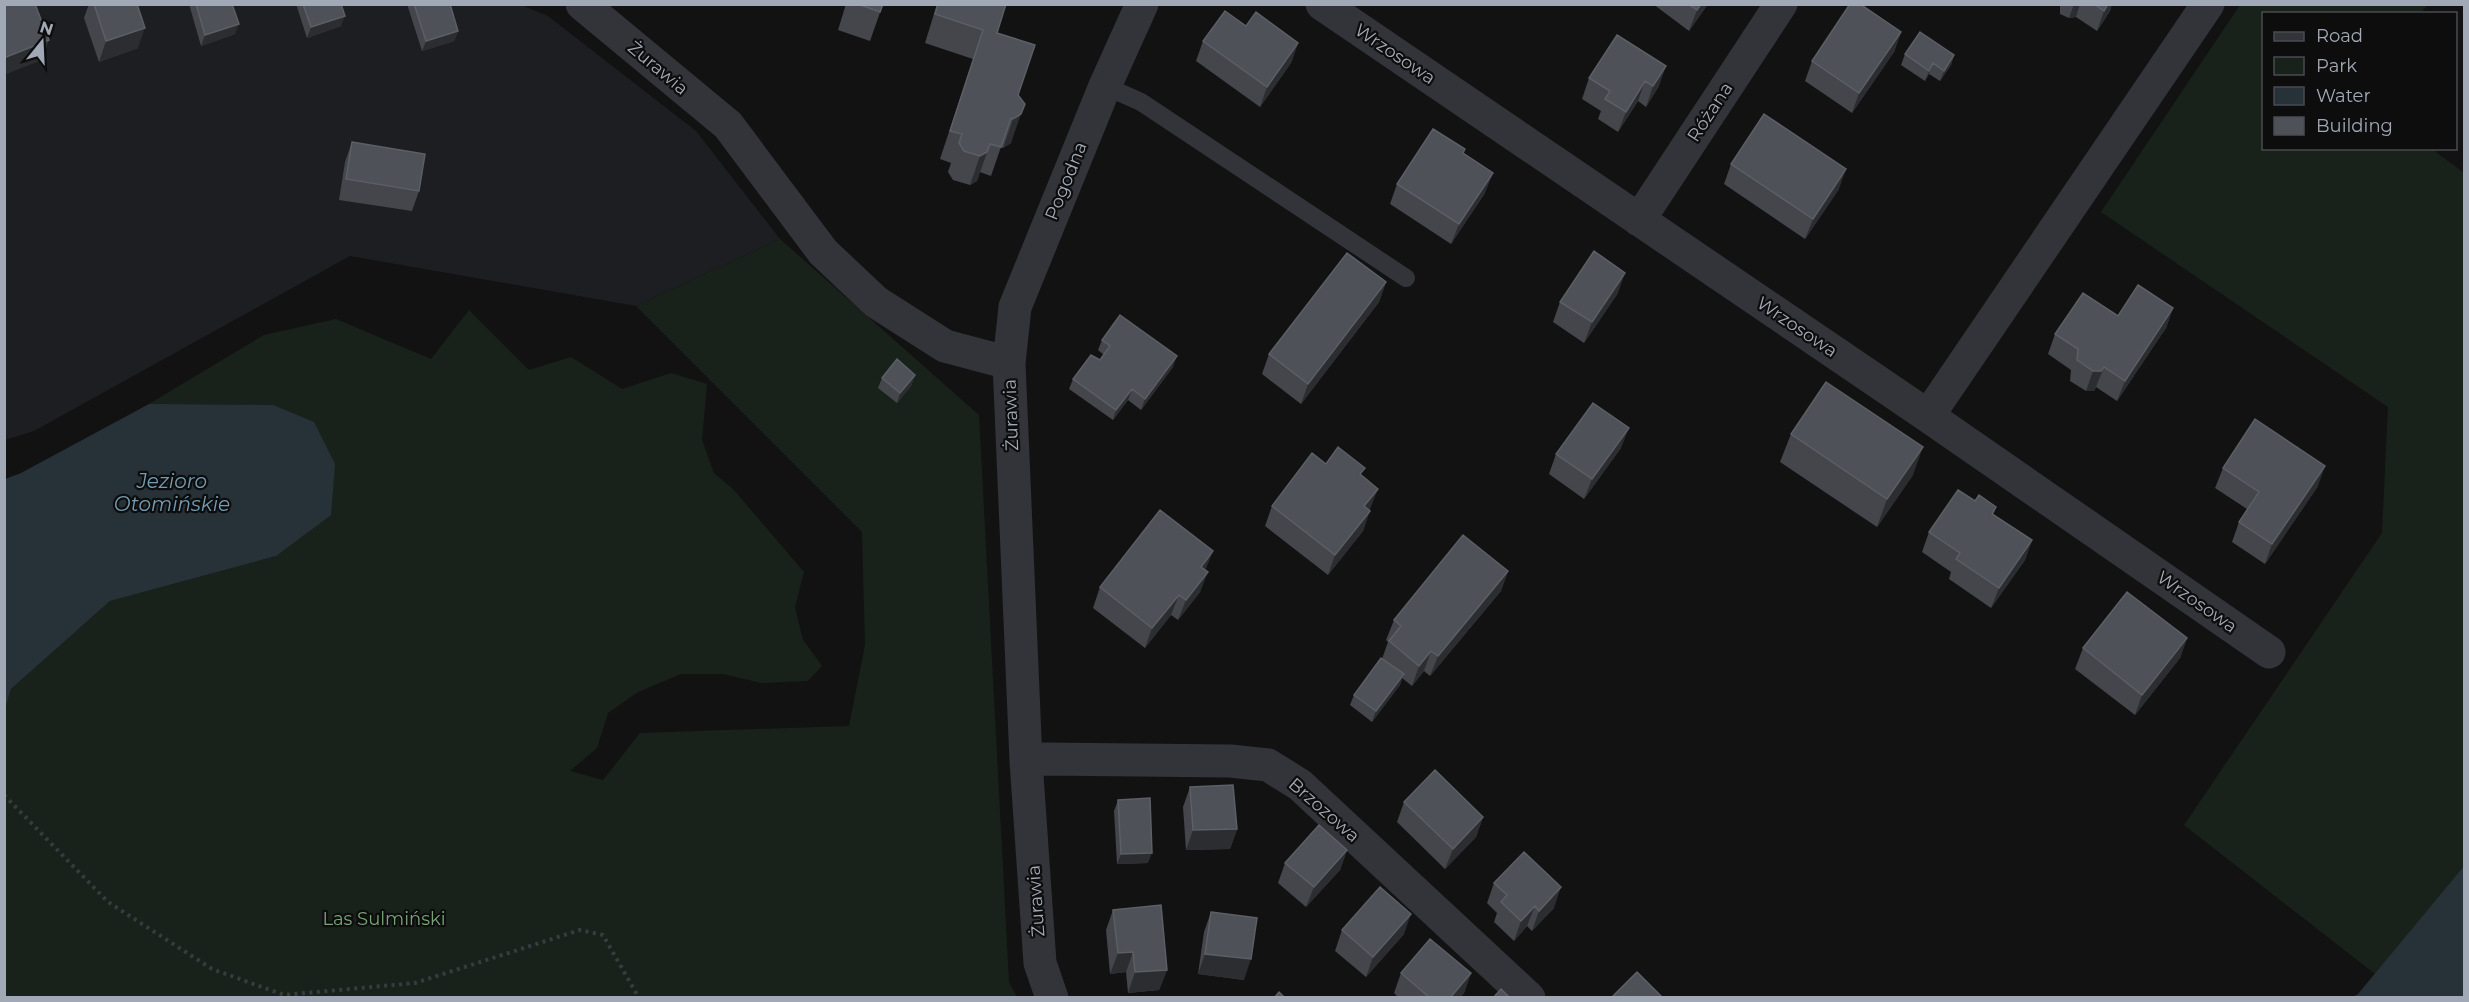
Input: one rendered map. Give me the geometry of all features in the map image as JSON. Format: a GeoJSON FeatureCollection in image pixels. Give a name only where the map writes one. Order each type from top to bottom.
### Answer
{"type":"FeatureCollection","features":[{"type":"Feature","properties":{"kind":"street","name":"Żurawia"},"geometry":{"type":"LineString","coordinates":[[582,4],[728,125],[823,252],[876,302],[945,346],[1009,363],[1026,761],[1040,963],[1052,998]]}},
{"type":"Feature","properties":{"kind":"street","name":"Pogodna"},"geometry":{"type":"LineString","coordinates":[[1009,363],[1015,306],[1105,86],[1142,4]]}},
{"type":"Feature","properties":{"kind":"street","name":"Wrzosowa"},"geometry":{"type":"LineString","coordinates":[[1322,4],[1928,416],[2269,652]]}},
{"type":"Feature","properties":{"kind":"street","name":"Różana"},"geometry":{"type":"LineString","coordinates":[[1640,220],[1781,4]]}},
{"type":"Feature","properties":{"kind":"street"},"geometry":{"type":"LineString","coordinates":[[1928,416],[2208,4]]}},
{"type":"Feature","properties":{"kind":"street","name":"Brzozowa"},"geometry":{"type":"LineString","coordinates":[[1026,761],[1167,759],[1268,765],[1300,785],[1529,998]]}},
{"type":"Feature","properties":{"kind":"lane"},"geometry":{"type":"LineString","coordinates":[[1105,86],[1141,102],[1406,278]]}},
{"type":"Feature","properties":{"kind":"path"},"geometry":{"type":"LineString","coordinates":[[4,795],[108,902],[212,969],[284,995],[415,983],[580,930],[603,935],[639,998]]}},
{"type":"Feature","properties":{"kind":"shaded area"},"geometry":{"type":"Polygon","coordinates":[[[4,5],[521,5],[548,16],[696,131],[780,239],[636,306],[350,256],[34,431],[5,440],[4,5]]]}},
{"type":"Feature","properties":{"kind":"green space"},"geometry":{"type":"Polygon","coordinates":[[[2240,5],[2428,5],[2421,12],[2262,12],[2262,150],[2433,150],[2464,173],[2464,866],[2375,974],[2184,825],[2382,533],[2388,407],[2101,212],[2240,5]]]}},
{"type":"Feature","properties":{"kind":"green space","name":"Las Sulmiński"},"geometry":{"type":"Polygon","coordinates":[[[780,239],[979,415],[1009,982],[1017,997],[5,998],[4,709],[11,689],[110,601],[276,556],[273,405],[149,404],[264,335],[336,319],[431,359],[469,310],[529,370],[571,357],[622,389],[671,373],[707,384],[702,440],[714,473],[734,490],[804,572],[795,607],[803,640],[822,666],[808,681],[761,683],[723,674],[681,674],[638,692],[608,713],[597,748],[570,771],[603,780],[640,733],[849,726],[865,645],[862,532],[636,306],[780,239]]]}},
{"type":"Feature","properties":{"kind":"water","name":"Jezioro Otomińskie"},"geometry":{"type":"Polygon","coordinates":[[[149,404],[273,405],[314,422],[335,464],[331,515],[276,556],[110,601],[11,689],[5,709],[5,479],[21,473],[149,404]]]}},
{"type":"Feature","properties":{"kind":"water"},"geometry":{"type":"Polygon","coordinates":[[[2464,866],[2464,997],[2353,997],[2358,994],[2464,866]]]}},
{"type":"Feature","properties":{"kind":"building"},"geometry":{"type":"Polygon","coordinates":[[[35,4],[49,40],[4,58],[4,6],[35,4]]]}},
{"type":"Feature","properties":{"kind":"building"},"geometry":{"type":"Polygon","coordinates":[[[94,4],[137,4],[145,28],[106,41],[94,4]]]}},
{"type":"Feature","properties":{"kind":"building"},"geometry":{"type":"Polygon","coordinates":[[[196,4],[232,4],[239,24],[205,35],[196,4]]]}},
{"type":"Feature","properties":{"kind":"building"},"geometry":{"type":"Polygon","coordinates":[[[303,4],[341,4],[345,16],[311,27],[303,4]]]}},
{"type":"Feature","properties":{"kind":"building"},"geometry":{"type":"Polygon","coordinates":[[[414,4],[450,4],[458,31],[426,41],[414,4]]]}},
{"type":"Feature","properties":{"kind":"building"},"geometry":{"type":"Polygon","coordinates":[[[858,4],[883,4],[880,12],[858,4]]]}},
{"type":"Feature","properties":{"kind":"building"},"geometry":{"type":"Polygon","coordinates":[[[938,4],[1006,4],[997,33],[1035,45],[1018,95],[1025,104],[1021,114],[1011,118],[1001,147],[990,144],[987,152],[980,156],[964,151],[959,143],[962,134],[950,131],[983,30],[935,14],[938,4]]]}},
{"type":"Feature","properties":{"kind":"building"},"geometry":{"type":"Polygon","coordinates":[[[1688,4],[1701,4],[1697,10],[1688,4]]]}},
{"type":"Feature","properties":{"kind":"building"},"geometry":{"type":"Polygon","coordinates":[[[1850,4],[1860,4],[1901,32],[1859,93],[1812,61],[1850,4]]]}},
{"type":"Feature","properties":{"kind":"building"},"geometry":{"type":"Polygon","coordinates":[[[2094,4],[2108,4],[2104,11],[2094,4]]]}},
{"type":"Feature","properties":{"kind":"building"},"geometry":{"type":"Polygon","coordinates":[[[1225,11],[1246,26],[1256,12],[1298,43],[1267,87],[1203,41],[1225,11]]]}},
{"type":"Feature","properties":{"kind":"building"},"geometry":{"type":"Polygon","coordinates":[[[1920,32],[1954,55],[1944,71],[1933,63],[1929,71],[1905,54],[1920,32]]]}},
{"type":"Feature","properties":{"kind":"building"},"geometry":{"type":"Polygon","coordinates":[[[1617,35],[1666,66],[1653,86],[1645,81],[1626,112],[1605,99],[1610,91],[1589,78],[1617,35]]]}},
{"type":"Feature","properties":{"kind":"building"},"geometry":{"type":"Polygon","coordinates":[[[1764,114],[1846,169],[1813,219],[1731,164],[1764,114]]]}},
{"type":"Feature","properties":{"kind":"building"},"geometry":{"type":"Polygon","coordinates":[[[1433,129],[1465,149],[1463,153],[1493,173],[1459,224],[1397,184],[1433,129]]]}},
{"type":"Feature","properties":{"kind":"building"},"geometry":{"type":"Polygon","coordinates":[[[352,142],[425,154],[419,191],[346,179],[352,142]]]}},
{"type":"Feature","properties":{"kind":"building"},"geometry":{"type":"Polygon","coordinates":[[[1594,251],[1625,273],[1592,322],[1560,302],[1594,251]]]}},
{"type":"Feature","properties":{"kind":"building"},"geometry":{"type":"Polygon","coordinates":[[[1347,253],[1386,282],[1308,384],[1269,354],[1347,253]]]}},
{"type":"Feature","properties":{"kind":"building"},"geometry":{"type":"Polygon","coordinates":[[[2138,285],[2173,308],[2125,381],[2104,367],[2101,371],[2093,371],[2077,360],[2078,349],[2055,334],[2083,293],[2118,316],[2138,285]]]}},
{"type":"Feature","properties":{"kind":"building"},"geometry":{"type":"Polygon","coordinates":[[[1120,315],[1177,356],[1145,399],[1132,389],[1116,410],[1073,379],[1091,355],[1100,360],[1110,346],[1102,340],[1120,315]]]}},
{"type":"Feature","properties":{"kind":"building"},"geometry":{"type":"Polygon","coordinates":[[[897,359],[915,375],[900,393],[882,378],[897,359]]]}},
{"type":"Feature","properties":{"kind":"building"},"geometry":{"type":"Polygon","coordinates":[[[1826,382],[1923,447],[1887,499],[1791,434],[1826,382]]]}},
{"type":"Feature","properties":{"kind":"building"},"geometry":{"type":"Polygon","coordinates":[[[1593,403],[1629,428],[1592,479],[1556,454],[1593,403]]]}},
{"type":"Feature","properties":{"kind":"building"},"geometry":{"type":"Polygon","coordinates":[[[2255,419],[2325,466],[2272,544],[2239,522],[2259,492],[2223,468],[2255,419]]]}},
{"type":"Feature","properties":{"kind":"building"},"geometry":{"type":"Polygon","coordinates":[[[1338,447],[1365,468],[1360,474],[1378,489],[1364,506],[1370,511],[1335,555],[1272,506],[1312,453],[1326,464],[1338,447]]]}},
{"type":"Feature","properties":{"kind":"building"},"geometry":{"type":"Polygon","coordinates":[[[1958,490],[1975,501],[1979,495],[1996,507],[1992,514],[2032,540],[1999,588],[1956,559],[1960,553],[1929,532],[1958,490]]]}},
{"type":"Feature","properties":{"kind":"building"},"geometry":{"type":"Polygon","coordinates":[[[1160,510],[1213,551],[1201,567],[1208,572],[1186,600],[1179,595],[1152,628],[1100,587],[1160,510]]]}},
{"type":"Feature","properties":{"kind":"building"},"geometry":{"type":"Polygon","coordinates":[[[1463,535],[1508,571],[1438,656],[1431,651],[1419,666],[1389,641],[1401,626],[1394,620],[1463,535]]]}},
{"type":"Feature","properties":{"kind":"building"},"geometry":{"type":"Polygon","coordinates":[[[2127,592],[2187,638],[2142,695],[2083,648],[2127,592]]]}},
{"type":"Feature","properties":{"kind":"building"},"geometry":{"type":"Polygon","coordinates":[[[1381,658],[1404,674],[1376,711],[1354,695],[1381,658]]]}},
{"type":"Feature","properties":{"kind":"building"},"geometry":{"type":"Polygon","coordinates":[[[1435,770],[1483,817],[1453,849],[1404,802],[1435,770]]]}},
{"type":"Feature","properties":{"kind":"building"},"geometry":{"type":"Polygon","coordinates":[[[1233,785],[1237,829],[1193,830],[1190,787],[1233,785]]]}},
{"type":"Feature","properties":{"kind":"building"},"geometry":{"type":"Polygon","coordinates":[[[1150,798],[1152,853],[1121,854],[1118,800],[1150,798]]]}},
{"type":"Feature","properties":{"kind":"building"},"geometry":{"type":"Polygon","coordinates":[[[1319,825],[1347,850],[1314,887],[1285,863],[1319,825]]]}},
{"type":"Feature","properties":{"kind":"building"},"geometry":{"type":"Polygon","coordinates":[[[1524,852],[1561,887],[1539,911],[1535,906],[1521,921],[1501,902],[1507,895],[1494,883],[1524,852]]]}},
{"type":"Feature","properties":{"kind":"building"},"geometry":{"type":"Polygon","coordinates":[[[1380,887],[1411,914],[1373,957],[1342,930],[1380,887]]]}},
{"type":"Feature","properties":{"kind":"building"},"geometry":{"type":"Polygon","coordinates":[[[1161,905],[1167,970],[1135,972],[1133,952],[1118,953],[1113,910],[1161,905]]]}},
{"type":"Feature","properties":{"kind":"building"},"geometry":{"type":"Polygon","coordinates":[[[1211,912],[1257,918],[1251,959],[1205,954],[1211,912]]]}},
{"type":"Feature","properties":{"kind":"building"},"geometry":{"type":"Polygon","coordinates":[[[1430,939],[1471,973],[1450,998],[1430,998],[1401,973],[1430,939]]]}},
{"type":"Feature","properties":{"kind":"building"},"geometry":{"type":"Polygon","coordinates":[[[1637,972],[1663,998],[1611,998],[1637,972]]]}},
{"type":"Feature","properties":{"kind":"building"},"geometry":{"type":"Polygon","coordinates":[[[1501,989],[1510,998],[1493,998],[1501,989]]]}},
{"type":"Feature","properties":{"kind":"building"},"geometry":{"type":"Polygon","coordinates":[[[1279,992],[1285,998],[1274,998],[1279,992]]]}}]}
